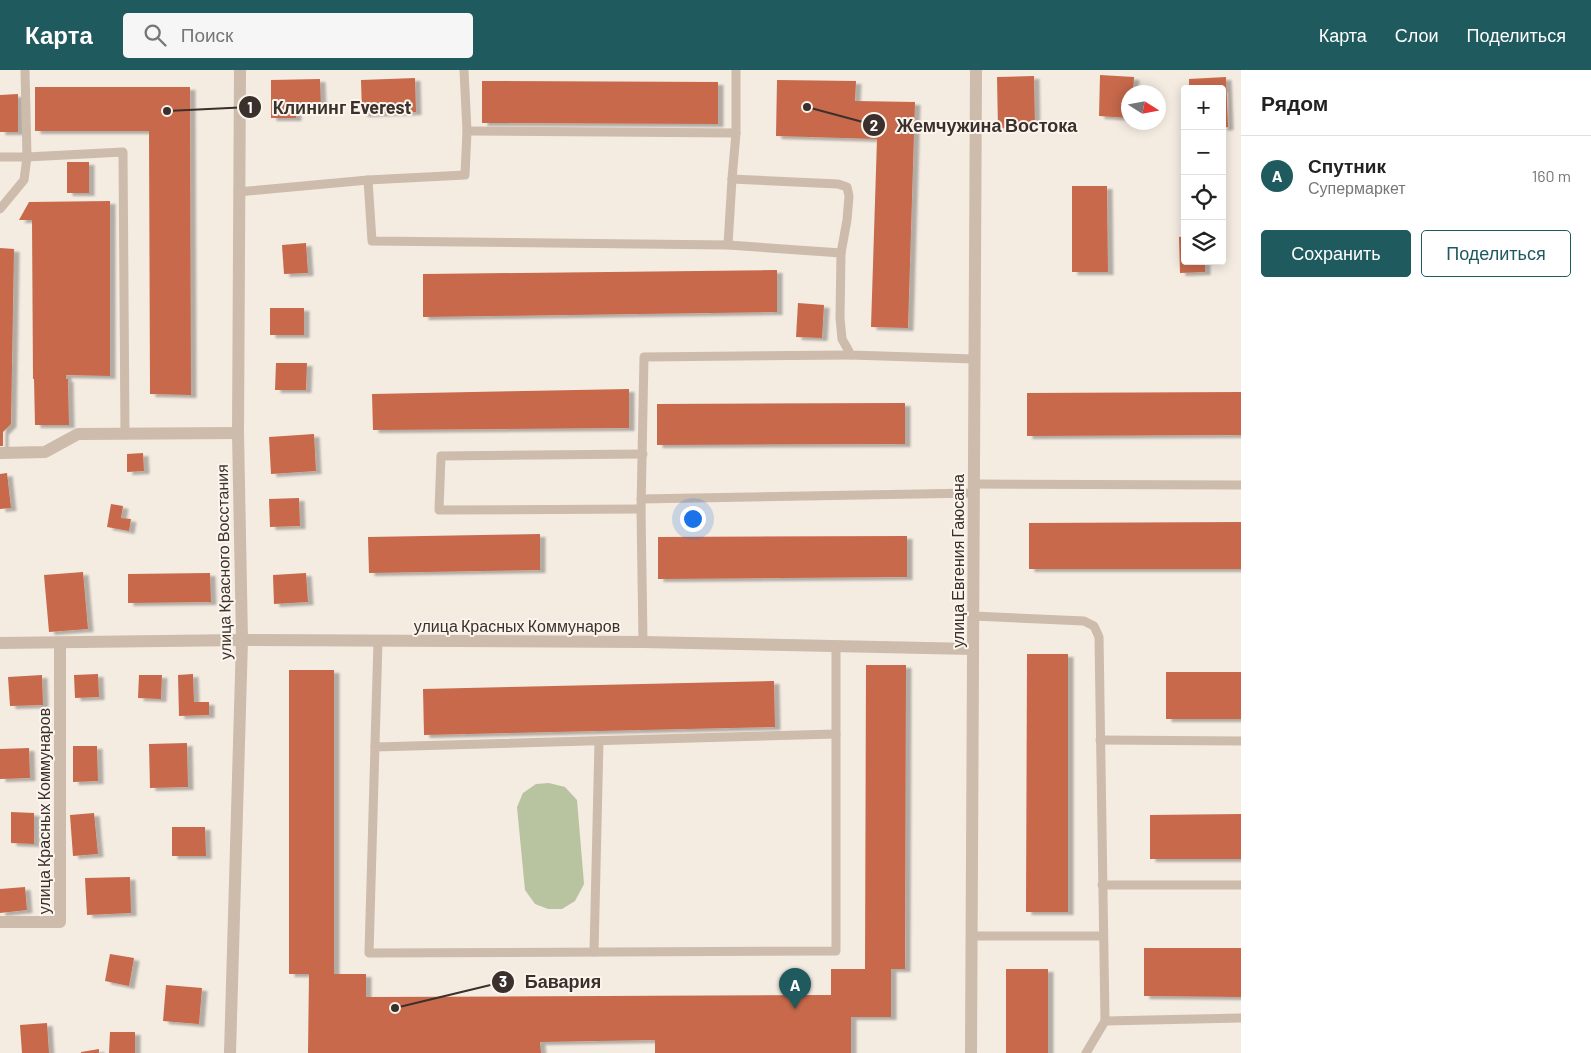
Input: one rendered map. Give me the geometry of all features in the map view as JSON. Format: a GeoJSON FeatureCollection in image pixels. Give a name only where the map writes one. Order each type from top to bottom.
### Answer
{"type":"FeatureCollection","features":[{"type":"Feature","properties":{"kind":"street","name":"улица Красного Восстания"},"geometry":{"type":"LineString","coordinates":[[230,1053],[242,640],[238,433],[240,70]]}},
{"type":"Feature","properties":{"kind":"street","name":"улица Евгения Гаюсана"},"geometry":{"type":"LineString","coordinates":[[971,1053],[976,70]]}},
{"type":"Feature","properties":{"kind":"street"},"geometry":{"type":"LineString","coordinates":[[0,453],[45,452],[78,434],[238,433]]}},
{"type":"Feature","properties":{"kind":"street","name":"улица Красных Коммунаров"},"geometry":{"type":"LineString","coordinates":[[0,643],[242,640],[643,642],[973,649]]}},
{"type":"Feature","properties":{"kind":"street","name":"улица Красных Коммунаров"},"geometry":{"type":"LineString","coordinates":[[0,922],[60,922],[60,642]]}},
{"type":"Feature","properties":{"kind":"lane"},"geometry":{"type":"LineString","coordinates":[[0,209],[24,180],[27,157],[26,70]]}},
{"type":"Feature","properties":{"kind":"lane"},"geometry":{"type":"LineString","coordinates":[[238,192],[368,180],[465,175],[467,131],[464,70]]}},
{"type":"Feature","properties":{"kind":"lane"},"geometry":{"type":"LineString","coordinates":[[728,245],[736,133],[736,70]]}},
{"type":"Feature","properties":{"kind":"lane"},"geometry":{"type":"LineString","coordinates":[[467,131],[736,133]]}},
{"type":"Feature","properties":{"kind":"lane"},"geometry":{"type":"LineString","coordinates":[[0,157],[123,152],[125,434]]}},
{"type":"Feature","properties":{"kind":"lane"},"geometry":{"type":"LineString","coordinates":[[732,179],[838,184],[847,187],[849,196],[841,253],[840,318],[842,339],[851,355]]}},
{"type":"Feature","properties":{"kind":"lane"},"geometry":{"type":"LineString","coordinates":[[368,180],[372,241],[728,245],[841,253]]}},
{"type":"Feature","properties":{"kind":"lane"},"geometry":{"type":"LineString","coordinates":[[643,642],[641,499],[644,357],[851,355],[974,359]]}},
{"type":"Feature","properties":{"kind":"lane"},"geometry":{"type":"LineString","coordinates":[[641,509],[439,510],[441,456],[643,454]]}},
{"type":"Feature","properties":{"kind":"lane"},"geometry":{"type":"LineString","coordinates":[[641,499],[974,488],[1241,485]]}},
{"type":"Feature","properties":{"kind":"lane"},"geometry":{"type":"LineString","coordinates":[[973,616],[1084,621],[1094,626],[1099,637],[1104,1021],[1086,1053]]}},
{"type":"Feature","properties":{"kind":"lane"},"geometry":{"type":"LineString","coordinates":[[378,641],[369,953],[836,951],[836,646]]}},
{"type":"Feature","properties":{"kind":"lane"},"geometry":{"type":"LineString","coordinates":[[375,747],[836,734]]}},
{"type":"Feature","properties":{"kind":"lane"},"geometry":{"type":"LineString","coordinates":[[1100,740],[1241,741]]}},
{"type":"Feature","properties":{"kind":"lane"},"geometry":{"type":"LineString","coordinates":[[594,952],[599,741]]}},
{"type":"Feature","properties":{"kind":"lane"},"geometry":{"type":"LineString","coordinates":[[1102,884],[1241,885]]}},
{"type":"Feature","properties":{"kind":"lane"},"geometry":{"type":"LineString","coordinates":[[972,936],[1103,936]]}},
{"type":"Feature","properties":{"kind":"lane"},"geometry":{"type":"LineString","coordinates":[[1104,1021],[1241,1018]]}},
{"type":"Feature","properties":{"kind":"green space"},"geometry":{"type":"Polygon","coordinates":[[[549,783],[565,787],[577,800],[584,884],[575,901],[562,909],[548,909],[535,904],[525,890],[517,807],[523,793],[536,784],[549,783]]]}},
{"type":"Feature","properties":{"kind":"building"},"geometry":{"type":"Polygon","coordinates":[[[1100,75],[1134,77],[1133,85],[1121,85],[1121,118],[1099,116],[1100,75]]]}},
{"type":"Feature","properties":{"kind":"building"},"geometry":{"type":"Polygon","coordinates":[[[1034,76],[1035,127],[998,128],[997,77],[1034,76]]]}},
{"type":"Feature","properties":{"kind":"building"},"geometry":{"type":"Polygon","coordinates":[[[1226,77],[1228,127],[1226,127],[1226,85],[1189,85],[1189,79],[1226,77]]]}},
{"type":"Feature","properties":{"kind":"building"},"geometry":{"type":"Polygon","coordinates":[[[415,78],[416,112],[362,114],[361,80],[415,78]]]}},
{"type":"Feature","properties":{"kind":"building"},"geometry":{"type":"Polygon","coordinates":[[[320,79],[321,106],[296,107],[296,118],[271,118],[271,80],[320,79]]]}},
{"type":"Feature","properties":{"kind":"building"},"geometry":{"type":"Polygon","coordinates":[[[777,80],[856,81],[855,101],[915,102],[908,328],[871,327],[877,139],[776,136],[777,80]]]}},
{"type":"Feature","properties":{"kind":"building"},"geometry":{"type":"Polygon","coordinates":[[[482,81],[718,82],[718,124],[482,123],[482,81]]]}},
{"type":"Feature","properties":{"kind":"building"},"geometry":{"type":"Polygon","coordinates":[[[35,87],[190,87],[191,395],[150,394],[149,131],[35,131],[35,87]]]}},
{"type":"Feature","properties":{"kind":"building"},"geometry":{"type":"Polygon","coordinates":[[[18,94],[18,132],[0,132],[0,95],[18,94]]]}},
{"type":"Feature","properties":{"kind":"building"},"geometry":{"type":"Polygon","coordinates":[[[67,162],[89,162],[89,193],[67,193],[67,162]]]}},
{"type":"Feature","properties":{"kind":"building"},"geometry":{"type":"Polygon","coordinates":[[[1072,186],[1107,186],[1108,272],[1072,272],[1072,186]]]}},
{"type":"Feature","properties":{"kind":"building"},"geometry":{"type":"Polygon","coordinates":[[[110,201],[110,376],[66,375],[66,379],[68,379],[69,425],[35,425],[32,220],[19,220],[29,202],[110,201]]]}},
{"type":"Feature","properties":{"kind":"building"},"geometry":{"type":"Polygon","coordinates":[[[1179,237],[1181,237],[1181,265],[1205,265],[1205,272],[1180,273],[1179,237]]]}},
{"type":"Feature","properties":{"kind":"building"},"geometry":{"type":"Polygon","coordinates":[[[306,243],[308,273],[284,274],[282,245],[306,243]]]}},
{"type":"Feature","properties":{"kind":"building"},"geometry":{"type":"Polygon","coordinates":[[[0,248],[14,249],[11,424],[3,432],[3,446],[0,446],[0,248]]]}},
{"type":"Feature","properties":{"kind":"building"},"geometry":{"type":"Polygon","coordinates":[[[777,270],[777,312],[423,317],[423,274],[777,270]]]}},
{"type":"Feature","properties":{"kind":"building"},"geometry":{"type":"Polygon","coordinates":[[[798,303],[824,305],[822,338],[796,337],[798,303]]]}},
{"type":"Feature","properties":{"kind":"building"},"geometry":{"type":"Polygon","coordinates":[[[270,308],[304,308],[304,335],[270,335],[270,308]]]}},
{"type":"Feature","properties":{"kind":"building"},"geometry":{"type":"Polygon","coordinates":[[[276,363],[307,363],[306,390],[275,390],[276,363]]]}},
{"type":"Feature","properties":{"kind":"building"},"geometry":{"type":"Polygon","coordinates":[[[629,389],[629,428],[373,430],[372,394],[629,389]]]}},
{"type":"Feature","properties":{"kind":"building"},"geometry":{"type":"Polygon","coordinates":[[[1241,392],[1241,435],[1027,436],[1027,393],[1241,392]]]}},
{"type":"Feature","properties":{"kind":"building"},"geometry":{"type":"Polygon","coordinates":[[[905,403],[905,444],[657,445],[657,404],[905,403]]]}},
{"type":"Feature","properties":{"kind":"building"},"geometry":{"type":"Polygon","coordinates":[[[314,434],[316,471],[271,474],[269,437],[314,434]]]}},
{"type":"Feature","properties":{"kind":"building"},"geometry":{"type":"Polygon","coordinates":[[[143,453],[144,471],[127,472],[127,454],[143,453]]]}},
{"type":"Feature","properties":{"kind":"building"},"geometry":{"type":"Polygon","coordinates":[[[7,473],[11,508],[0,509],[0,474],[7,473]]]}},
{"type":"Feature","properties":{"kind":"building"},"geometry":{"type":"Polygon","coordinates":[[[299,498],[300,526],[270,527],[269,499],[299,498]]]}},
{"type":"Feature","properties":{"kind":"building"},"geometry":{"type":"Polygon","coordinates":[[[111,504],[123,506],[121,518],[131,519],[129,531],[107,527],[111,504]]]}},
{"type":"Feature","properties":{"kind":"building"},"geometry":{"type":"Polygon","coordinates":[[[1241,522],[1241,569],[1029,569],[1029,523],[1241,522]]]}},
{"type":"Feature","properties":{"kind":"building"},"geometry":{"type":"Polygon","coordinates":[[[540,534],[540,570],[369,573],[368,537],[540,534]]]}},
{"type":"Feature","properties":{"kind":"building"},"geometry":{"type":"Polygon","coordinates":[[[907,536],[907,577],[658,579],[658,537],[907,536]]]}},
{"type":"Feature","properties":{"kind":"building"},"geometry":{"type":"Polygon","coordinates":[[[83,572],[88,629],[49,632],[44,575],[83,572]]]}},
{"type":"Feature","properties":{"kind":"building"},"geometry":{"type":"Polygon","coordinates":[[[210,573],[211,602],[128,603],[128,574],[210,573]]]}},
{"type":"Feature","properties":{"kind":"building"},"geometry":{"type":"Polygon","coordinates":[[[306,573],[308,602],[274,604],[273,575],[306,573]]]}},
{"type":"Feature","properties":{"kind":"building"},"geometry":{"type":"Polygon","coordinates":[[[1027,654],[1068,654],[1068,912],[1026,912],[1027,654]]]}},
{"type":"Feature","properties":{"kind":"building"},"geometry":{"type":"Polygon","coordinates":[[[866,665],[906,665],[905,969],[891,969],[891,1017],[851,1017],[851,1053],[655,1053],[655,1040],[540,1042],[541,1053],[308,1053],[309,974],[289,974],[289,670],[334,670],[334,974],[366,974],[366,997],[831,995],[831,969],[865,969],[866,665]]]}},
{"type":"Feature","properties":{"kind":"building"},"geometry":{"type":"Polygon","coordinates":[[[1166,672],[1241,672],[1241,719],[1166,719],[1166,672]]]}},
{"type":"Feature","properties":{"kind":"building"},"geometry":{"type":"Polygon","coordinates":[[[98,674],[99,697],[75,698],[74,675],[98,674]]]}},
{"type":"Feature","properties":{"kind":"building"},"geometry":{"type":"Polygon","coordinates":[[[193,674],[194,702],[209,702],[209,715],[179,716],[178,675],[193,674]]]}},
{"type":"Feature","properties":{"kind":"building"},"geometry":{"type":"Polygon","coordinates":[[[42,675],[43,705],[10,706],[8,677],[42,675]]]}},
{"type":"Feature","properties":{"kind":"building"},"geometry":{"type":"Polygon","coordinates":[[[139,675],[162,675],[161,699],[138,698],[139,675]]]}},
{"type":"Feature","properties":{"kind":"building"},"geometry":{"type":"Polygon","coordinates":[[[774,681],[775,727],[424,735],[423,689],[774,681]]]}},
{"type":"Feature","properties":{"kind":"building"},"geometry":{"type":"Polygon","coordinates":[[[187,743],[188,787],[150,788],[149,744],[187,743]]]}},
{"type":"Feature","properties":{"kind":"building"},"geometry":{"type":"Polygon","coordinates":[[[73,746],[97,746],[98,781],[73,782],[73,746]]]}},
{"type":"Feature","properties":{"kind":"building"},"geometry":{"type":"Polygon","coordinates":[[[29,748],[30,778],[0,779],[0,749],[29,748]]]}},
{"type":"Feature","properties":{"kind":"building"},"geometry":{"type":"Polygon","coordinates":[[[11,812],[34,813],[34,844],[11,843],[11,812]]]}},
{"type":"Feature","properties":{"kind":"building"},"geometry":{"type":"Polygon","coordinates":[[[94,813],[98,854],[73,856],[70,815],[94,813]]]}},
{"type":"Feature","properties":{"kind":"building"},"geometry":{"type":"Polygon","coordinates":[[[1241,814],[1241,859],[1150,859],[1150,815],[1241,814]]]}},
{"type":"Feature","properties":{"kind":"building"},"geometry":{"type":"Polygon","coordinates":[[[172,827],[205,827],[206,856],[172,856],[172,827]]]}},
{"type":"Feature","properties":{"kind":"building"},"geometry":{"type":"Polygon","coordinates":[[[130,877],[131,913],[87,915],[85,878],[130,877]]]}},
{"type":"Feature","properties":{"kind":"building"},"geometry":{"type":"Polygon","coordinates":[[[25,887],[27,910],[0,913],[0,889],[25,887]]]}},
{"type":"Feature","properties":{"kind":"building"},"geometry":{"type":"Polygon","coordinates":[[[1144,948],[1241,948],[1241,997],[1144,996],[1144,948]]]}},
{"type":"Feature","properties":{"kind":"building"},"geometry":{"type":"Polygon","coordinates":[[[110,954],[134,958],[129,986],[105,981],[110,954]]]}},
{"type":"Feature","properties":{"kind":"building"},"geometry":{"type":"Polygon","coordinates":[[[1006,969],[1048,969],[1048,1053],[1006,1053],[1006,969]]]}},
{"type":"Feature","properties":{"kind":"building"},"geometry":{"type":"Polygon","coordinates":[[[166,985],[202,988],[199,1024],[163,1021],[166,985]]]}},
{"type":"Feature","properties":{"kind":"building"},"geometry":{"type":"Polygon","coordinates":[[[47,1023],[49,1053],[22,1053],[20,1025],[47,1023]]]}},
{"type":"Feature","properties":{"kind":"building"},"geometry":{"type":"Polygon","coordinates":[[[110,1032],[135,1032],[135,1053],[109,1053],[110,1032]]]}},
{"type":"Feature","properties":{"kind":"building"},"geometry":{"type":"Polygon","coordinates":[[[99,1049],[99,1053],[81,1053],[81,1052],[99,1049]]]}},
{"type":"Feature","properties":{"kind":"place","name":"Жемчужина Востока"},"geometry":{"type":"Point","coordinates":[807,107]}},
{"type":"Feature","properties":{"kind":"place","name":"Клининг Everest"},"geometry":{"type":"Point","coordinates":[167,111]}},
{"type":"Feature","properties":{"kind":"place","name":"Бавария"},"geometry":{"type":"Point","coordinates":[395,1008]}},
{"type":"Feature","properties":{"kind":"place","name":"Спутник"},"geometry":{"type":"Point","coordinates":[795,1009]}}]}
